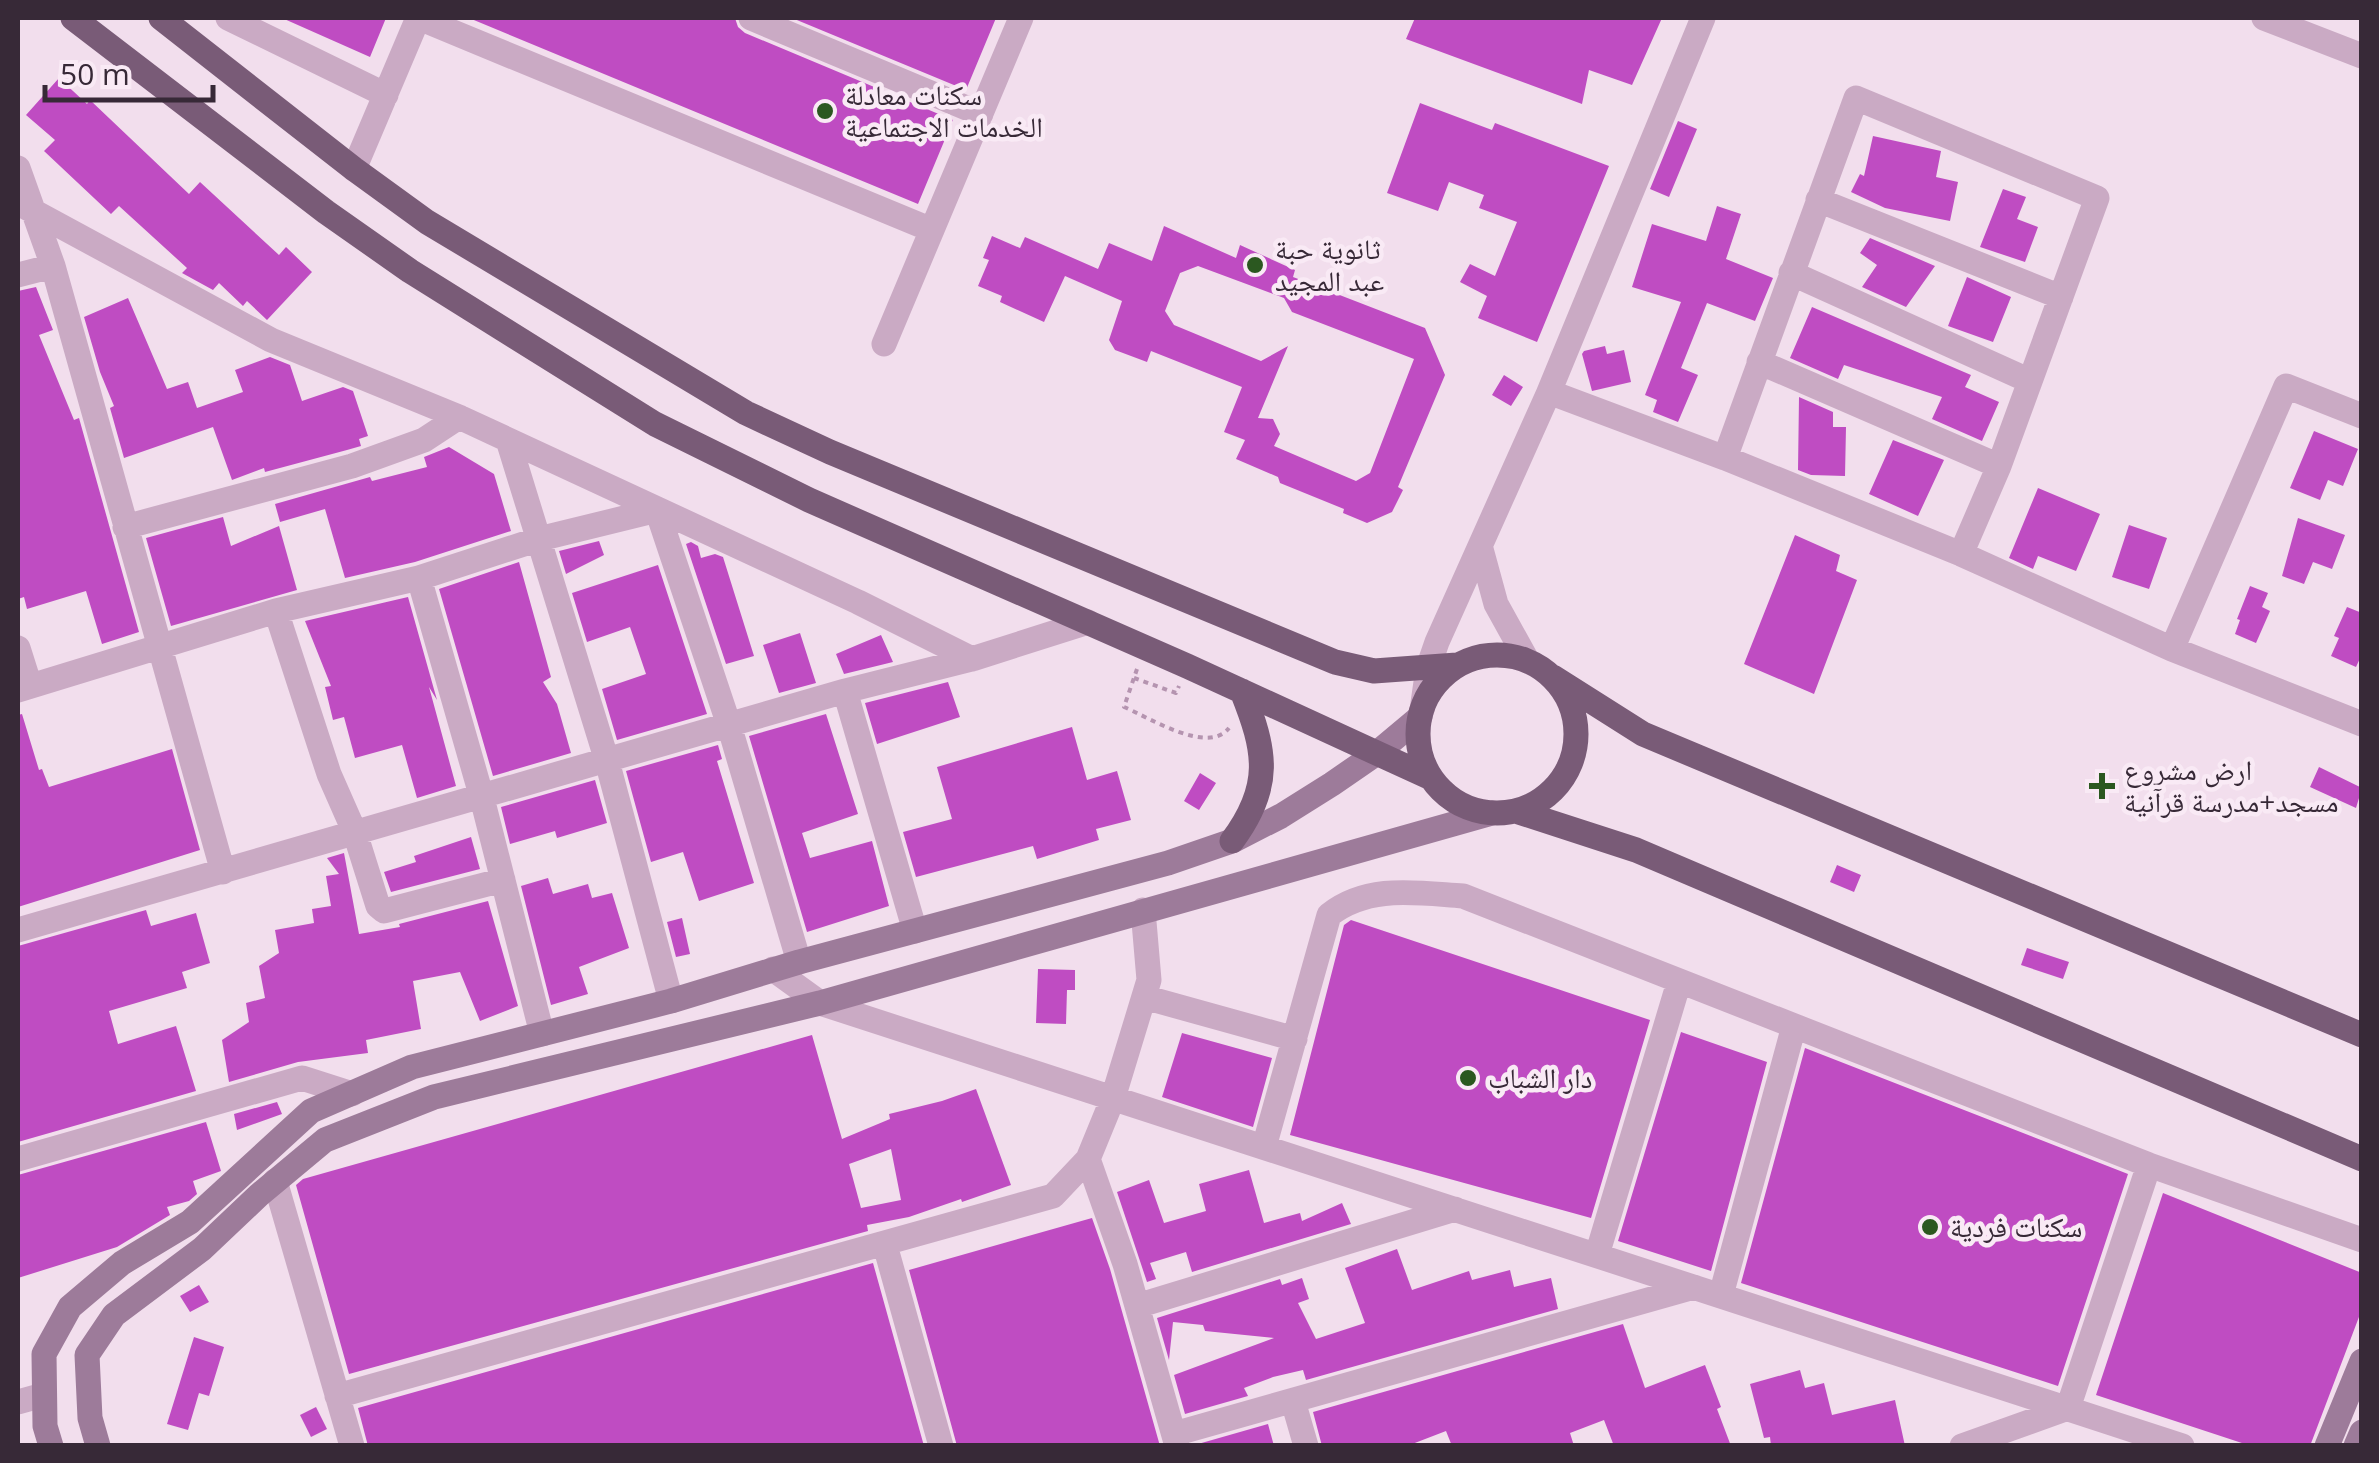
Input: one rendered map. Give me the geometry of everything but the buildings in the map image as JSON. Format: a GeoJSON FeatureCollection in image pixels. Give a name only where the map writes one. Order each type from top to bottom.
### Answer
{"type":"FeatureCollection","features":[{"type":"Feature","properties":{"kind":"main road"},"geometry":{"type":"LineString","coordinates":[[73,18],[396,262],[655,424],[809,500],[1431,778]]}},
{"type":"Feature","properties":{"kind":"main road"},"geometry":{"type":"LineString","coordinates":[[161,18],[354,170],[460,242],[674,372],[780,429],[1336,662],[1374,671],[1457,666]]}},
{"type":"Feature","properties":{"kind":"main road"},"geometry":{"type":"LineString","coordinates":[[51,1446],[45,1426],[44,1354],[70,1307],[122,1264],[190,1222],[312,1111],[412,1066],[671,1001],[799,962],[1168,863],[1232,840],[1281,816],[1377,753],[1421,714],[1442,677],[1480,656],[1504,655],[1527,660],[1643,734],[2362,1036]]}},
{"type":"Feature","properties":{"kind":"main road"},"geometry":{"type":"LineString","coordinates":[[98,1446],[90,1418],[86,1354],[114,1314],[202,1249],[325,1140],[434,1097],[820,1003],[1538,802],[1570,766],[1576,743],[1576,719],[1568,696],[1553,677]]}},
{"type":"Feature","properties":{"kind":"main road"},"geometry":{"type":"LineString","coordinates":[[1232,840],[1249,818],[1260,792],[1263,764],[1260,736],[1245,698]]}},
{"type":"Feature","properties":{"kind":"main road"},"geometry":{"type":"LineString","coordinates":[[1421,714],[1418,738],[1431,778],[1448,796],[1468,808],[1504,812],[1636,850],[2362,1158]]}},
{"type":"Feature","properties":{"kind":"main road"},"geometry":{"type":"LineString","coordinates":[[2327,1446],[2362,1361]]}},
{"type":"Feature","properties":{"kind":"main road"},"geometry":{"type":"LineString","coordinates":[[2356,1446],[2362,1432]]}},
{"type":"Feature","properties":{"kind":"street"},"geometry":{"type":"LineString","coordinates":[[228,18],[276,28],[386,94]]}},
{"type":"Feature","properties":{"kind":"street"},"geometry":{"type":"LineString","coordinates":[[354,170],[418,18],[932,230]]}},
{"type":"Feature","properties":{"kind":"street"},"geometry":{"type":"LineString","coordinates":[[752,18],[981,114]]}},
{"type":"Feature","properties":{"kind":"street"},"geometry":{"type":"LineString","coordinates":[[884,344],[1021,18]]}},
{"type":"Feature","properties":{"kind":"street"},"geometry":{"type":"LineString","coordinates":[[1421,714],[1428,668],[1549,392],[1703,18]]}},
{"type":"Feature","properties":{"kind":"street"},"geometry":{"type":"LineString","coordinates":[[2264,18],[2362,56]]}},
{"type":"Feature","properties":{"kind":"street"},"geometry":{"type":"LineString","coordinates":[[1725,458],[1856,98],[2097,198],[1999,466],[1960,554]]}},
{"type":"Feature","properties":{"kind":"street"},"geometry":{"type":"LineString","coordinates":[[18,168],[24,206],[53,266],[224,872]]}},
{"type":"Feature","properties":{"kind":"street"},"geometry":{"type":"LineString","coordinates":[[1818,200],[2061,297]]}},
{"type":"Feature","properties":{"kind":"street"},"geometry":{"type":"LineString","coordinates":[[24,206],[272,340],[459,417],[972,659]]}},
{"type":"Feature","properties":{"kind":"street"},"geometry":{"type":"LineString","coordinates":[[18,275],[53,266]]}},
{"type":"Feature","properties":{"kind":"street"},"geometry":{"type":"LineString","coordinates":[[1792,273],[2030,381]]}},
{"type":"Feature","properties":{"kind":"street"},"geometry":{"type":"LineString","coordinates":[[1758,362],[1999,466]]}},
{"type":"Feature","properties":{"kind":"street"},"geometry":{"type":"LineString","coordinates":[[2172,649],[2286,386],[2362,416]]}},
{"type":"Feature","properties":{"kind":"street"},"geometry":{"type":"LineString","coordinates":[[1549,392],[1725,458],[1960,554],[2172,649],[2362,724]]}},
{"type":"Feature","properties":{"kind":"street"},"geometry":{"type":"LineString","coordinates":[[125,528],[352,466],[424,440],[459,417]]}},
{"type":"Feature","properties":{"kind":"street"},"geometry":{"type":"LineString","coordinates":[[508,440],[607,761],[671,1001]]}},
{"type":"Feature","properties":{"kind":"street"},"geometry":{"type":"LineString","coordinates":[[18,648],[24,688],[276,610],[418,578],[539,539],[657,510]]}},
{"type":"Feature","properties":{"kind":"street"},"geometry":{"type":"LineString","coordinates":[[657,510],[729,725],[799,962]]}},
{"type":"Feature","properties":{"kind":"street"},"geometry":{"type":"LineString","coordinates":[[1481,549],[1496,604],[1527,660]]}},
{"type":"Feature","properties":{"kind":"street"},"geometry":{"type":"LineString","coordinates":[[418,578],[482,798],[542,1034]]}},
{"type":"Feature","properties":{"kind":"street"},"geometry":{"type":"LineString","coordinates":[[276,610],[329,774],[354,833],[374,897],[384,911],[503,880]]}},
{"type":"Feature","properties":{"kind":"street"},"geometry":{"type":"LineString","coordinates":[[18,930],[845,691],[972,659],[1088,622]]}},
{"type":"Feature","properties":{"kind":"street"},"geometry":{"type":"LineString","coordinates":[[845,691],[915,931]]}},
{"type":"Feature","properties":{"kind":"street"},"geometry":{"type":"LineString","coordinates":[[1264,1147],[1329,915],[1345,902],[1386,892],[1463,896],[2149,1165],[2362,1240]]}},
{"type":"Feature","properties":{"kind":"street"},"geometry":{"type":"LineString","coordinates":[[338,1396],[1053,1196],[1088,1159],[1144,998],[1149,980],[1143,910]]}},
{"type":"Feature","properties":{"kind":"street"},"geometry":{"type":"LineString","coordinates":[[773,970],[820,1003],[2182,1446]]}},
{"type":"Feature","properties":{"kind":"street"},"geometry":{"type":"LineString","coordinates":[[1597,1255],[1679,982]]}},
{"type":"Feature","properties":{"kind":"street"},"geometry":{"type":"LineString","coordinates":[[1144,998],[1295,1039]]}},
{"type":"Feature","properties":{"kind":"street"},"geometry":{"type":"LineString","coordinates":[[1721,1295],[1794,1026]]}},
{"type":"Feature","properties":{"kind":"street"},"geometry":{"type":"LineString","coordinates":[[18,1159],[302,1078],[352,1094]]}},
{"type":"Feature","properties":{"kind":"street"},"geometry":{"type":"LineString","coordinates":[[1088,1159],[1176,1440],[1293,1401],[1694,1286]]}},
{"type":"Feature","properties":{"kind":"street"},"geometry":{"type":"LineString","coordinates":[[2068,1408],[2149,1165]]}},
{"type":"Feature","properties":{"kind":"street"},"geometry":{"type":"LineString","coordinates":[[276,1181],[352,1446]]}},
{"type":"Feature","properties":{"kind":"street"},"geometry":{"type":"LineString","coordinates":[[1137,1306],[1455,1209]]}},
{"type":"Feature","properties":{"kind":"street"},"geometry":{"type":"LineString","coordinates":[[885,1245],[942,1446]]}},
{"type":"Feature","properties":{"kind":"street"},"geometry":{"type":"LineString","coordinates":[[18,1402],[43,1395]]}},
{"type":"Feature","properties":{"kind":"street"},"geometry":{"type":"LineString","coordinates":[[1293,1401],[1306,1446]]}},
{"type":"Feature","properties":{"kind":"street"},"geometry":{"type":"LineString","coordinates":[[1962,1446],[2068,1408]]}},
{"type":"Feature","properties":{"kind":"path"},"geometry":{"type":"LineString","coordinates":[[1144,647],[1124,707],[1198,738],[1224,734],[1245,698]]}},
{"type":"Feature","properties":{"kind":"path"},"geometry":{"type":"LineString","coordinates":[[1134,678],[1176,693],[1187,666]]}},
{"type":"Feature","properties":{"kind":"place","name":"سكنات معادلة الخدمات الاجتماعية"},"geometry":{"type":"Point","coordinates":[825,111]}},
{"type":"Feature","properties":{"kind":"place","name":"ثانوية حبة عبد المجيد"},"geometry":{"type":"Point","coordinates":[1255,265]}},
{"type":"Feature","properties":{"kind":"place","name":"ارض مشروع مسجد+مدرسة قرآنية"},"geometry":{"type":"Point","coordinates":[2102,786]}},
{"type":"Feature","properties":{"kind":"place","name":"دار الشباب"},"geometry":{"type":"Point","coordinates":[1468,1078]}},
{"type":"Feature","properties":{"kind":"place","name":"سكنات فردية"},"geometry":{"type":"Point","coordinates":[1930,1227]}}]}
